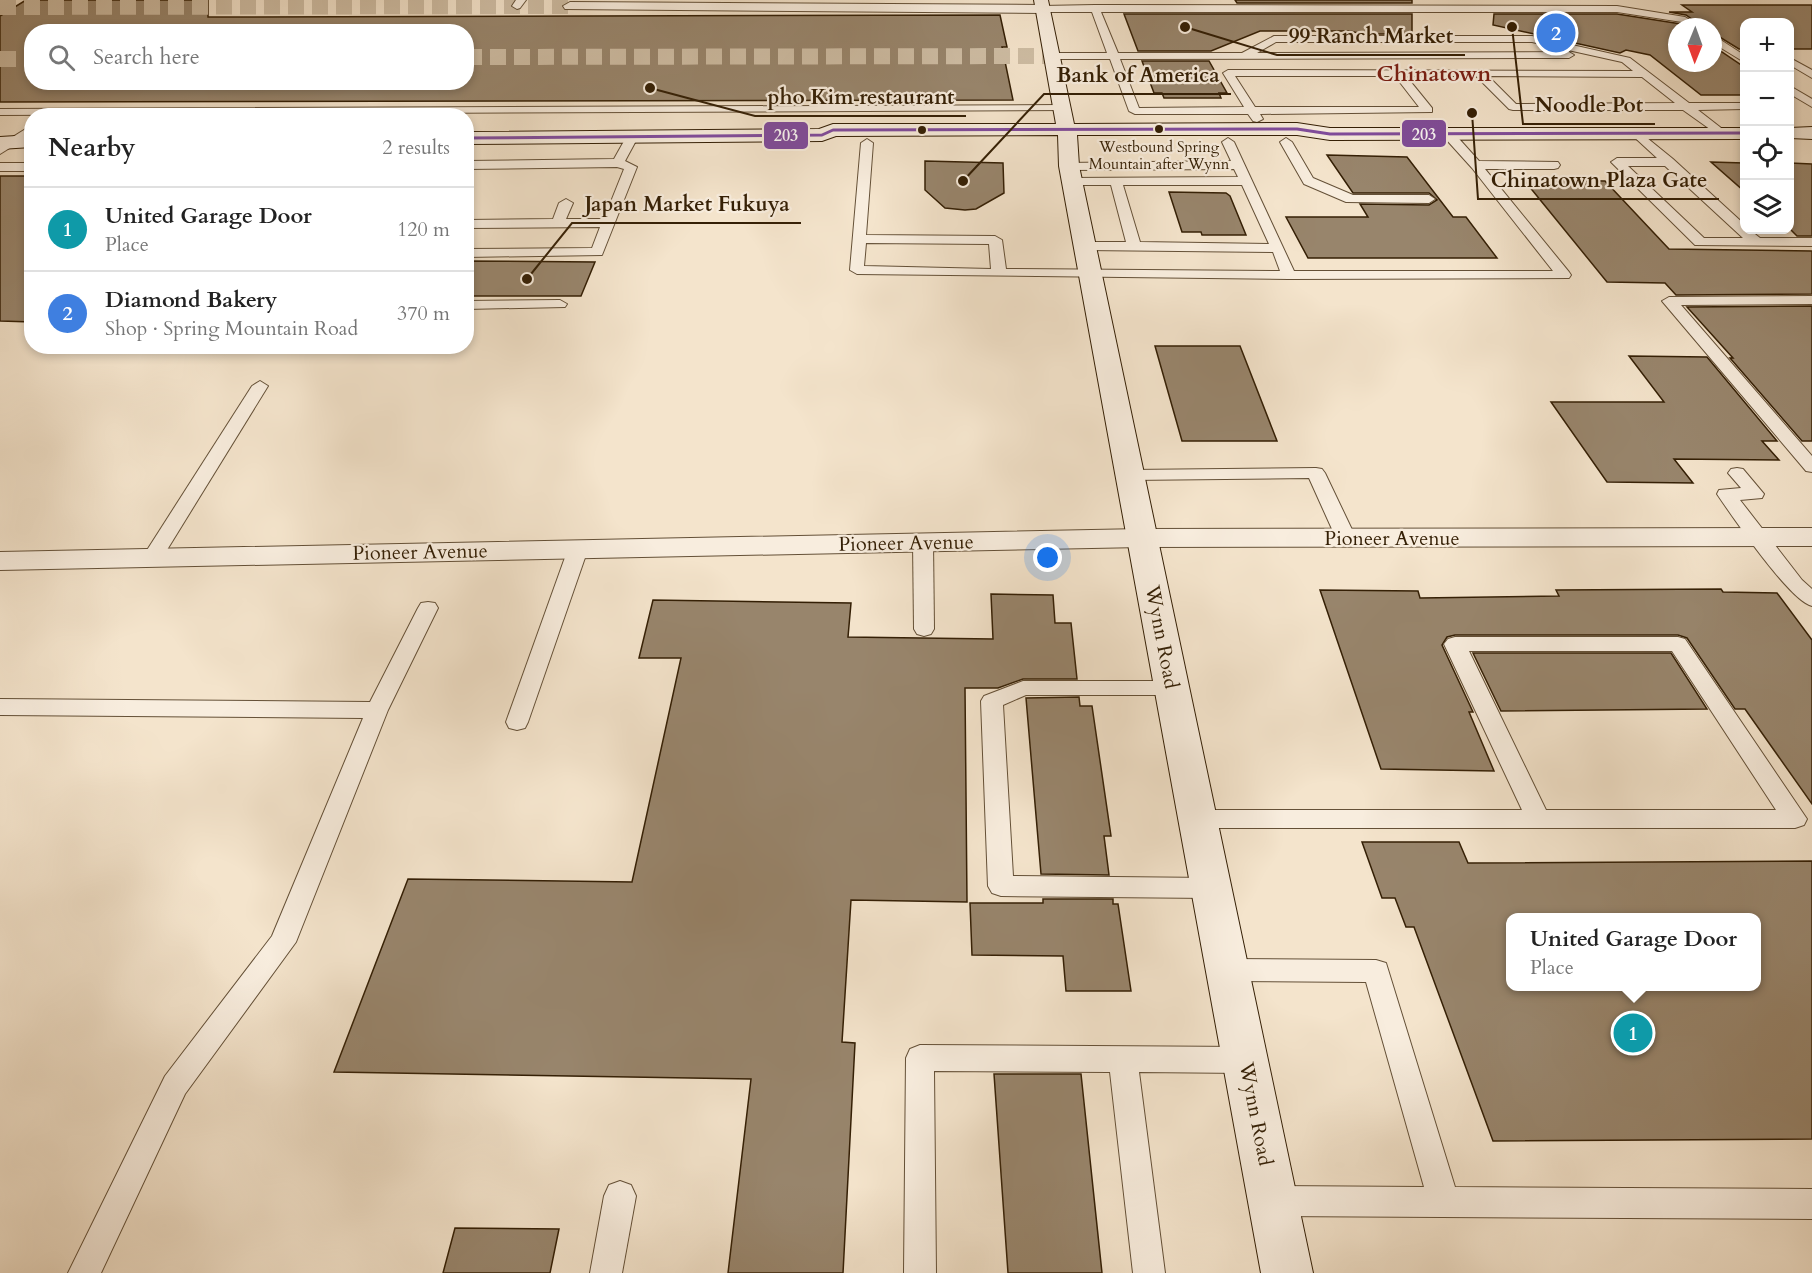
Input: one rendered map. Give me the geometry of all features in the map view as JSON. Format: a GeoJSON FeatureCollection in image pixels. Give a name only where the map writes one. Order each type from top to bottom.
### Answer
{"type":"FeatureCollection","features":[{"type":"Feature","properties":{"kind":"street"},"geometry":{"type":"LineString","coordinates":[[573,3],[1041,4]]}},
{"type":"Feature","properties":{"kind":"street","name":"Wynn Road"},"geometry":{"type":"LineString","coordinates":[[1041,4],[1062,108],[1088,260],[1287,1273]]}},
{"type":"Feature","properties":{"kind":"street"},"geometry":{"type":"LineString","coordinates":[[474,138],[822,135],[833,130],[1069,155],[1263,129],[1297,129],[1330,134],[1740,133]]}},
{"type":"Feature","properties":{"kind":"street"},"geometry":{"type":"LineString","coordinates":[[1794,133],[1812,133]]}},
{"type":"Feature","properties":{"kind":"street"},"geometry":{"type":"LineString","coordinates":[[822,135],[832,143],[1069,155],[1228,142],[1303,142],[1330,134]]}},
{"type":"Feature","properties":{"kind":"street","name":"Pioneer Avenue"},"geometry":{"type":"LineString","coordinates":[[0,561],[1142,538],[1812,537]]}},
{"type":"Feature","properties":{"kind":"lane"},"geometry":{"type":"LineString","coordinates":[[1482,0],[1485,2],[1640,1]]}},
{"type":"Feature","properties":{"kind":"lane"},"geometry":{"type":"LineString","coordinates":[[1041,4],[1095,8],[1617,9],[1673,18]]}},
{"type":"Feature","properties":{"kind":"lane"},"geometry":{"type":"LineString","coordinates":[[1095,8],[1135,111],[1428,110],[1398,73]]}},
{"type":"Feature","properties":{"kind":"lane"},"geometry":{"type":"LineString","coordinates":[[1244,56],[1274,39],[1532,39],[1626,60],[1721,133]]}},
{"type":"Feature","properties":{"kind":"lane"},"geometry":{"type":"LineString","coordinates":[[1722,44],[1740,56]]}},
{"type":"Feature","properties":{"kind":"lane"},"geometry":{"type":"LineString","coordinates":[[1052,56],[1605,55]]}},
{"type":"Feature","properties":{"kind":"lane"},"geometry":{"type":"LineString","coordinates":[[1218,57],[1263,129]]}},
{"type":"Feature","properties":{"kind":"lane"},"geometry":{"type":"LineString","coordinates":[[1794,64],[1812,75]]}},
{"type":"Feature","properties":{"kind":"lane"},"geometry":{"type":"LineString","coordinates":[[1228,73],[1643,74]]}},
{"type":"Feature","properties":{"kind":"lane"},"geometry":{"type":"LineString","coordinates":[[1479,73],[1513,107],[1740,106]]}},
{"type":"Feature","properties":{"kind":"lane"},"geometry":{"type":"LineString","coordinates":[[1794,92],[1812,106]]}},
{"type":"Feature","properties":{"kind":"lane"},"geometry":{"type":"LineString","coordinates":[[1794,107],[1812,106]]}},
{"type":"Feature","properties":{"kind":"lane"},"geometry":{"type":"LineString","coordinates":[[474,113],[1062,108]]}},
{"type":"Feature","properties":{"kind":"lane"},"geometry":{"type":"LineString","coordinates":[[822,135],[824,110]]}},
{"type":"Feature","properties":{"kind":"lane"},"geometry":{"type":"LineString","coordinates":[[0,112],[24,112]]}},
{"type":"Feature","properties":{"kind":"lane"},"geometry":{"type":"LineString","coordinates":[[9,142],[24,133]]}},
{"type":"Feature","properties":{"kind":"lane"},"geometry":{"type":"LineString","coordinates":[[1088,260],[1289,275],[1564,275],[1476,165],[1448,134]]}},
{"type":"Feature","properties":{"kind":"lane"},"geometry":{"type":"LineString","coordinates":[[1636,134],[1755,242]]}},
{"type":"Feature","properties":{"kind":"lane"},"geometry":{"type":"LineString","coordinates":[[618,163],[632,137]]}},
{"type":"Feature","properties":{"kind":"lane"},"geometry":{"type":"LineString","coordinates":[[1228,142],[1289,275]]}},
{"type":"Feature","properties":{"kind":"lane"},"geometry":{"type":"LineString","coordinates":[[1286,142],[1308,181],[1351,199],[1429,199]]}},
{"type":"Feature","properties":{"kind":"lane"},"geometry":{"type":"LineString","coordinates":[[867,143],[857,270],[999,273],[1088,260],[1134,247],[1278,248]]}},
{"type":"Feature","properties":{"kind":"lane"},"geometry":{"type":"LineString","coordinates":[[1069,155],[1238,165]]}},
{"type":"Feature","properties":{"kind":"lane"},"geometry":{"type":"LineString","coordinates":[[1069,155],[1116,181],[1247,182]]}},
{"type":"Feature","properties":{"kind":"lane"},"geometry":{"type":"LineString","coordinates":[[1669,162],[1617,162],[1700,242],[1812,242]]}},
{"type":"Feature","properties":{"kind":"lane"},"geometry":{"type":"LineString","coordinates":[[474,165],[618,163],[631,167],[597,252],[474,253]]}},
{"type":"Feature","properties":{"kind":"lane"},"geometry":{"type":"LineString","coordinates":[[1476,165],[1554,165]]}},
{"type":"Feature","properties":{"kind":"lane"},"geometry":{"type":"LineString","coordinates":[[0,167],[24,167]]}},
{"type":"Feature","properties":{"kind":"lane"},"geometry":{"type":"LineString","coordinates":[[1116,181],[1134,247]]}},
{"type":"Feature","properties":{"kind":"lane"},"geometry":{"type":"LineString","coordinates":[[558,224],[567,203]]}},
{"type":"Feature","properties":{"kind":"lane"},"geometry":{"type":"LineString","coordinates":[[474,224],[608,223]]}},
{"type":"Feature","properties":{"kind":"lane"},"geometry":{"type":"LineString","coordinates":[[859,240],[995,240],[999,273]]}},
{"type":"Feature","properties":{"kind":"lane"},"geometry":{"type":"LineString","coordinates":[[1812,300],[1669,301],[1812,467]]}},
{"type":"Feature","properties":{"kind":"lane"},"geometry":{"type":"LineString","coordinates":[[474,305],[560,304]]}},
{"type":"Feature","properties":{"kind":"lane"},"geometry":{"type":"LineString","coordinates":[[152,558],[260,386]]}},
{"type":"Feature","properties":{"kind":"lane"},"geometry":{"type":"LineString","coordinates":[[1130,475],[1316,473],[1346,538]]}},
{"type":"Feature","properties":{"kind":"lane"},"geometry":{"type":"LineString","coordinates":[[1737,473],[1755,494],[1726,494],[1795,584],[1812,600]]}},
{"type":"Feature","properties":{"kind":"lane"},"geometry":{"type":"LineString","coordinates":[[923,542],[924,629]]}},
{"type":"Feature","properties":{"kind":"lane"},"geometry":{"type":"LineString","coordinates":[[517,722],[578,549]]}},
{"type":"Feature","properties":{"kind":"lane"},"geometry":{"type":"LineString","coordinates":[[84,1273],[175,1085],[283,942],[377,710],[428,608]]}},
{"type":"Feature","properties":{"kind":"lane"},"geometry":{"type":"LineString","coordinates":[[1198,819],[1538,819],[1796,819],[1678,644],[1455,644],[1538,819]]}},
{"type":"Feature","properties":{"kind":"lane"},"geometry":{"type":"LineString","coordinates":[[1172,688],[1023,688],[992,701],[1001,886],[1211,888]]}},
{"type":"Feature","properties":{"kind":"lane"},"geometry":{"type":"LineString","coordinates":[[0,707],[377,710]]}},
{"type":"Feature","properties":{"kind":"lane"},"geometry":{"type":"LineString","coordinates":[[1227,970],[1376,970],[1444,1202]]}},
{"type":"Feature","properties":{"kind":"lane"},"geometry":{"type":"LineString","coordinates":[[920,1273],[920,1058],[1245,1059]]}},
{"type":"Feature","properties":{"kind":"lane"},"geometry":{"type":"LineString","coordinates":[[1123,1059],[1149,1273]]}},
{"type":"Feature","properties":{"kind":"lane"},"geometry":{"type":"LineString","coordinates":[[606,1273],[620,1196]]}},
{"type":"Feature","properties":{"kind":"lane"},"geometry":{"type":"LineString","coordinates":[[1272,1201],[1812,1204]]}},
{"type":"Feature","properties":{"kind":"building"},"geometry":{"type":"Polygon","coordinates":[[[26,0],[208,0],[208,17],[1000,15],[1007,47],[1002,47],[1013,100],[0,102],[0,16],[26,0]]]}},
{"type":"Feature","properties":{"kind":"building"},"geometry":{"type":"Polygon","coordinates":[[[1235,0],[1412,0],[1412,3],[1237,3],[1235,0]]]}},
{"type":"Feature","properties":{"kind":"building"},"geometry":{"type":"Polygon","coordinates":[[[1682,5],[1812,5],[1812,49],[1794,49],[1794,18],[1740,18],[1739,49],[1722,39],[1722,18],[1690,18],[1669,12],[1692,12],[1682,5]]]}},
{"type":"Feature","properties":{"kind":"building"},"geometry":{"type":"Polygon","coordinates":[[[1124,14],[1412,14],[1412,34],[1260,31],[1211,51],[1138,51],[1124,14]]]}},
{"type":"Feature","properties":{"kind":"building"},"geometry":{"type":"Polygon","coordinates":[[[1494,14],[1617,14],[1668,22],[1668,69],[1650,55],[1626,50],[1620,53],[1493,25],[1494,14]]]}},
{"type":"Feature","properties":{"kind":"building"},"geometry":{"type":"Polygon","coordinates":[[[1722,52],[1740,64],[1740,95],[1701,95],[1672,72],[1722,72],[1722,52]]]}},
{"type":"Feature","properties":{"kind":"building"},"geometry":{"type":"Polygon","coordinates":[[[1142,61],[1209,61],[1227,93],[1219,93],[1221,98],[1164,98],[1162,93],[1154,93],[1142,61]]]}},
{"type":"Feature","properties":{"kind":"building"},"geometry":{"type":"Polygon","coordinates":[[[1327,155],[1407,157],[1453,217],[1466,217],[1497,258],[1308,258],[1286,217],[1368,217],[1360,204],[1429,205],[1437,200],[1429,193],[1353,193],[1327,155]]]}},
{"type":"Feature","properties":{"kind":"building"},"geometry":{"type":"Polygon","coordinates":[[[925,161],[1003,163],[1004,193],[976,209],[945,208],[925,190],[925,161]]]}},
{"type":"Feature","properties":{"kind":"building"},"geometry":{"type":"Polygon","coordinates":[[[1711,162],[1740,163],[1740,187],[1711,162]]]}},
{"type":"Feature","properties":{"kind":"building"},"geometry":{"type":"Polygon","coordinates":[[[1794,163],[1812,164],[1812,236],[1797,236],[1794,233],[1794,163]]]}},
{"type":"Feature","properties":{"kind":"building"},"geometry":{"type":"Polygon","coordinates":[[[0,176],[24,176],[24,322],[0,321],[0,176]]]}},
{"type":"Feature","properties":{"kind":"building"},"geometry":{"type":"Polygon","coordinates":[[[1524,180],[1605,181],[1669,249],[1812,251],[1812,294],[1676,295],[1665,283],[1607,282],[1524,180]]]}},
{"type":"Feature","properties":{"kind":"building"},"geometry":{"type":"Polygon","coordinates":[[[1169,192],[1226,193],[1230,196],[1246,235],[1202,235],[1201,232],[1182,232],[1169,192]]]}},
{"type":"Feature","properties":{"kind":"building"},"geometry":{"type":"Polygon","coordinates":[[[474,261],[595,262],[581,296],[474,296],[474,261]]]}},
{"type":"Feature","properties":{"kind":"building"},"geometry":{"type":"Polygon","coordinates":[[[1812,306],[1812,441],[1802,441],[1687,307],[1812,306]]]}},
{"type":"Feature","properties":{"kind":"building"},"geometry":{"type":"Polygon","coordinates":[[[1155,346],[1240,346],[1277,441],[1182,441],[1155,346]]]}},
{"type":"Feature","properties":{"kind":"building"},"geometry":{"type":"Polygon","coordinates":[[[1629,356],[1707,357],[1777,441],[1762,441],[1779,460],[1674,459],[1693,483],[1607,482],[1551,402],[1664,402],[1629,356]]]}},
{"type":"Feature","properties":{"kind":"building"},"geometry":{"type":"Polygon","coordinates":[[[1721,589],[1723,592],[1777,593],[1812,640],[1812,804],[1745,709],[1735,709],[1687,638],[1678,635],[1455,635],[1447,637],[1442,645],[1473,712],[1469,712],[1494,771],[1381,769],[1320,590],[1418,591],[1420,598],[1559,596],[1556,590],[1721,589]]]}},
{"type":"Feature","properties":{"kind":"building"},"geometry":{"type":"Polygon","coordinates":[[[991,594],[1053,595],[1055,623],[1071,623],[1077,679],[1023,679],[998,688],[965,688],[967,902],[851,900],[842,1042],[855,1043],[843,1273],[728,1273],[751,1079],[334,1072],[408,879],[632,882],[681,658],[639,658],[653,600],[851,603],[848,637],[993,639],[991,594]]]}},
{"type":"Feature","properties":{"kind":"building"},"geometry":{"type":"Polygon","coordinates":[[[1473,653],[1671,653],[1707,709],[1501,711],[1473,653]]]}},
{"type":"Feature","properties":{"kind":"building"},"geometry":{"type":"Polygon","coordinates":[[[1079,697],[1080,706],[1092,706],[1111,836],[1104,836],[1109,875],[1041,874],[1026,698],[1079,697]]]}},
{"type":"Feature","properties":{"kind":"building"},"geometry":{"type":"Polygon","coordinates":[[[1362,842],[1459,842],[1468,863],[1812,861],[1812,1139],[1493,1141],[1414,927],[1406,927],[1395,898],[1382,898],[1362,842]]]}},
{"type":"Feature","properties":{"kind":"building"},"geometry":{"type":"Polygon","coordinates":[[[1043,899],[1113,899],[1113,904],[1118,904],[1131,991],[1066,991],[1063,956],[972,955],[970,903],[1043,903],[1043,899]]]}},
{"type":"Feature","properties":{"kind":"building"},"geometry":{"type":"Polygon","coordinates":[[[994,1074],[1081,1074],[1102,1273],[1008,1273],[994,1074]]]}},
{"type":"Feature","properties":{"kind":"building"},"geometry":{"type":"Polygon","coordinates":[[[455,1228],[559,1229],[550,1273],[443,1273],[455,1228]]]}},
{"type":"Feature","properties":{"kind":"tunnel"},"geometry":{"type":"LineString","coordinates":[[0,7],[570,6]]}},
{"type":"Feature","properties":{"kind":"tunnel"},"geometry":{"type":"LineString","coordinates":[[474,57],[1052,56]]}},
{"type":"Feature","properties":{"kind":"tunnel"},"geometry":{"type":"LineString","coordinates":[[0,59],[24,59]]}},
{"type":"Feature","properties":{"kind":"transit line","name":"203"},"geometry":{"type":"LineString","coordinates":[[474,138],[822,135],[833,130],[1297,129],[1330,134],[1740,133]]}},
{"type":"Feature","properties":{"kind":"place","name":"99 Ranch Market"},"geometry":{"type":"Point","coordinates":[1185,27]}},
{"type":"Feature","properties":{"kind":"place","name":"Noodle Pot"},"geometry":{"type":"Point","coordinates":[1512,27]}},
{"type":"Feature","properties":{"kind":"place","name":"Diamond Bakery"},"geometry":{"type":"Point","coordinates":[1556,33]}},
{"type":"Feature","properties":{"kind":"place","name":"pho Kim restaurant"},"geometry":{"type":"Point","coordinates":[650,88]}},
{"type":"Feature","properties":{"kind":"place","name":"Chinatown Plaza Gate"},"geometry":{"type":"Point","coordinates":[1472,113]}},
{"type":"Feature","properties":{"kind":"place","name":"Westbound Spring Mountain after Wynn"},"geometry":{"type":"Point","coordinates":[1159,129]}},
{"type":"Feature","properties":{"kind":"place","name":"Bank of America"},"geometry":{"type":"Point","coordinates":[963,181]}},
{"type":"Feature","properties":{"kind":"place","name":"Japan Market Fukuya"},"geometry":{"type":"Point","coordinates":[527,279]}},
{"type":"Feature","properties":{"kind":"place","name":"United Garage Door"},"geometry":{"type":"Point","coordinates":[1633,1033]}},
{"type":"Feature","properties":{"kind":"district","name":"Chinatown"},"geometry":{"type":"Point","coordinates":[1434,74]}}]}
